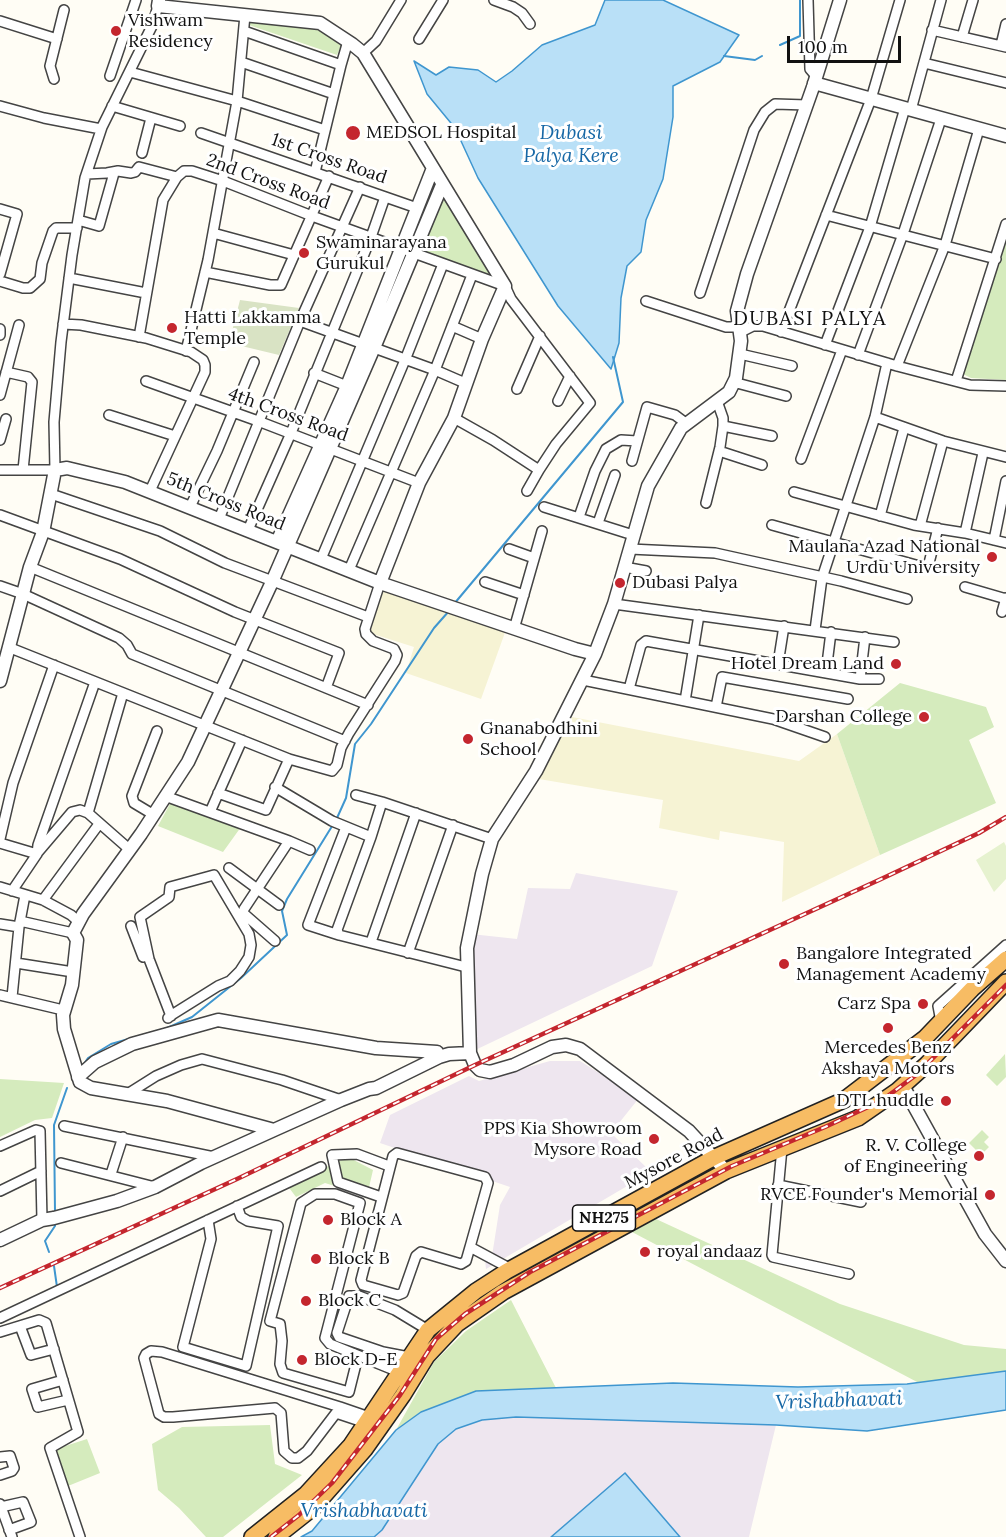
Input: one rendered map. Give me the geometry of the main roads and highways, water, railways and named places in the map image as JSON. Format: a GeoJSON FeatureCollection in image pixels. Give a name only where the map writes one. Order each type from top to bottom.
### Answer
{"type":"FeatureCollection","features":[{"type":"Feature","properties":{"kind":"highway","name":"Mysore Road"},"geometry":{"type":"LineString","coordinates":[[252,1537],[306,1494],[351,1445],[428,1330],[476,1291],[510,1269],[716,1157],[844,1100],[926,1038],[972,989],[1006,959]]}},
{"type":"Feature","properties":{"kind":"highway","name":"Mysore Road"},"geometry":{"type":"LineString","coordinates":[[276,1537],[314,1507],[365,1449],[428,1356],[457,1324],[502,1292],[726,1171],[858,1118],[903,1086],[927,1064],[1006,982]]}},
{"type":"Feature","properties":{"kind":"water","name":"Dubasi Palya Kere"},"geometry":{"type":"Polygon","coordinates":[[[605,0],[663,0],[739,35],[720,62],[673,86],[673,117],[663,179],[646,220],[641,252],[627,266],[621,298],[619,343],[611,369],[558,306],[478,178],[455,128],[427,94],[414,61],[436,75],[449,67],[478,70],[496,82],[542,45],[595,25],[605,0]]]}},
{"type":"Feature","properties":{"kind":"water","name":"Vrishabhavati"},"geometry":{"type":"Polygon","coordinates":[[[1006,1371],[1006,1410],[867,1431],[776,1425],[516,1417],[482,1420],[456,1429],[438,1444],[382,1530],[374,1537],[301,1537],[312,1531],[396,1430],[421,1412],[476,1391],[673,1383],[798,1387],[907,1384],[1006,1371]]]}},
{"type":"Feature","properties":{"kind":"water"},"geometry":{"type":"Polygon","coordinates":[[[625,1473],[680,1537],[551,1537],[625,1473]]]}},
{"type":"Feature","properties":{"kind":"waterway"},"geometry":{"type":"LineString","coordinates":[[780,45],[800,36],[800,0]]}},
{"type":"Feature","properties":{"kind":"waterway"},"geometry":{"type":"LineString","coordinates":[[724,56],[755,60],[762,56]]}},
{"type":"Feature","properties":{"kind":"waterway"},"geometry":{"type":"LineString","coordinates":[[454,604],[623,402],[613,357]]}},
{"type":"Feature","properties":{"kind":"waterway"},"geometry":{"type":"LineString","coordinates":[[337,818],[346,798],[355,744],[371,724],[434,628],[449,611]]}},
{"type":"Feature","properties":{"kind":"waterway"},"geometry":{"type":"LineString","coordinates":[[84,1064],[88,1058],[111,1044],[167,1028],[192,1017],[241,978],[287,935],[282,911],[287,899],[334,823]]}},
{"type":"Feature","properties":{"kind":"waterway"},"geometry":{"type":"LineString","coordinates":[[55,1212],[54,1125],[67,1088]]}},
{"type":"Feature","properties":{"kind":"waterway"},"geometry":{"type":"LineString","coordinates":[[49,1252],[45,1241],[55,1226],[55,1221]]}},
{"type":"Feature","properties":{"kind":"waterway"},"geometry":{"type":"LineString","coordinates":[[54,1266],[57,1287]]}},
{"type":"Feature","properties":{"kind":"railway"},"geometry":{"type":"LineString","coordinates":[[0,1288],[237,1179],[475,1065],[879,880],[979,833],[1006,817]]}},
{"type":"Feature","properties":{"kind":"railway"},"geometry":{"type":"LineString","coordinates":[[271,1537],[299,1515],[332,1483],[400,1395],[436,1339],[465,1314],[530,1272],[732,1166],[881,1101],[916,1075],[1006,985]]}},
{"type":"Feature","properties":{"kind":"place","name":"Vishwam Residency"},"geometry":{"type":"Point","coordinates":[116,31]}},
{"type":"Feature","properties":{"kind":"place","name":"MEDSOL Hospital"},"geometry":{"type":"Point","coordinates":[353,133]}},
{"type":"Feature","properties":{"kind":"place","name":"Swaminarayana Gurukul"},"geometry":{"type":"Point","coordinates":[304,253]}},
{"type":"Feature","properties":{"kind":"place","name":"Hatti Lakkamma Temple"},"geometry":{"type":"Point","coordinates":[172,328]}},
{"type":"Feature","properties":{"kind":"place","name":"Maulana Azad National Urdu University"},"geometry":{"type":"Point","coordinates":[992,557]}},
{"type":"Feature","properties":{"kind":"place","name":"Dubasi Palya"},"geometry":{"type":"Point","coordinates":[620,583]}},
{"type":"Feature","properties":{"kind":"place","name":"Hotel Dream Land"},"geometry":{"type":"Point","coordinates":[896,664]}},
{"type":"Feature","properties":{"kind":"place","name":"Darshan College"},"geometry":{"type":"Point","coordinates":[924,717]}},
{"type":"Feature","properties":{"kind":"place","name":"Gnanabodhini School"},"geometry":{"type":"Point","coordinates":[468,739]}},
{"type":"Feature","properties":{"kind":"place","name":"Bangalore Integrated Management Academy"},"geometry":{"type":"Point","coordinates":[784,964]}},
{"type":"Feature","properties":{"kind":"place","name":"Carz Spa"},"geometry":{"type":"Point","coordinates":[923,1004]}},
{"type":"Feature","properties":{"kind":"place","name":"Mercedes Benz Akshaya Motors"},"geometry":{"type":"Point","coordinates":[888,1028]}},
{"type":"Feature","properties":{"kind":"place","name":"DTL huddle"},"geometry":{"type":"Point","coordinates":[946,1101]}},
{"type":"Feature","properties":{"kind":"place","name":"PPS Kia Showroom Mysore Road"},"geometry":{"type":"Point","coordinates":[654,1139]}},
{"type":"Feature","properties":{"kind":"place","name":"R. V. College of Engineering"},"geometry":{"type":"Point","coordinates":[979,1156]}},
{"type":"Feature","properties":{"kind":"place","name":"RVCE Founder's Memorial"},"geometry":{"type":"Point","coordinates":[990,1195]}},
{"type":"Feature","properties":{"kind":"place","name":"Block A"},"geometry":{"type":"Point","coordinates":[328,1220]}},
{"type":"Feature","properties":{"kind":"place","name":"royal andaaz"},"geometry":{"type":"Point","coordinates":[645,1252]}},
{"type":"Feature","properties":{"kind":"place","name":"Block B"},"geometry":{"type":"Point","coordinates":[316,1259]}},
{"type":"Feature","properties":{"kind":"place","name":"Block C"},"geometry":{"type":"Point","coordinates":[306,1301]}},
{"type":"Feature","properties":{"kind":"place","name":"Block D-E"},"geometry":{"type":"Point","coordinates":[302,1360]}},
{"type":"Feature","properties":{"kind":"district","name":"DUBASI PALYA"},"geometry":{"type":"Point","coordinates":[810,319]}}]}
